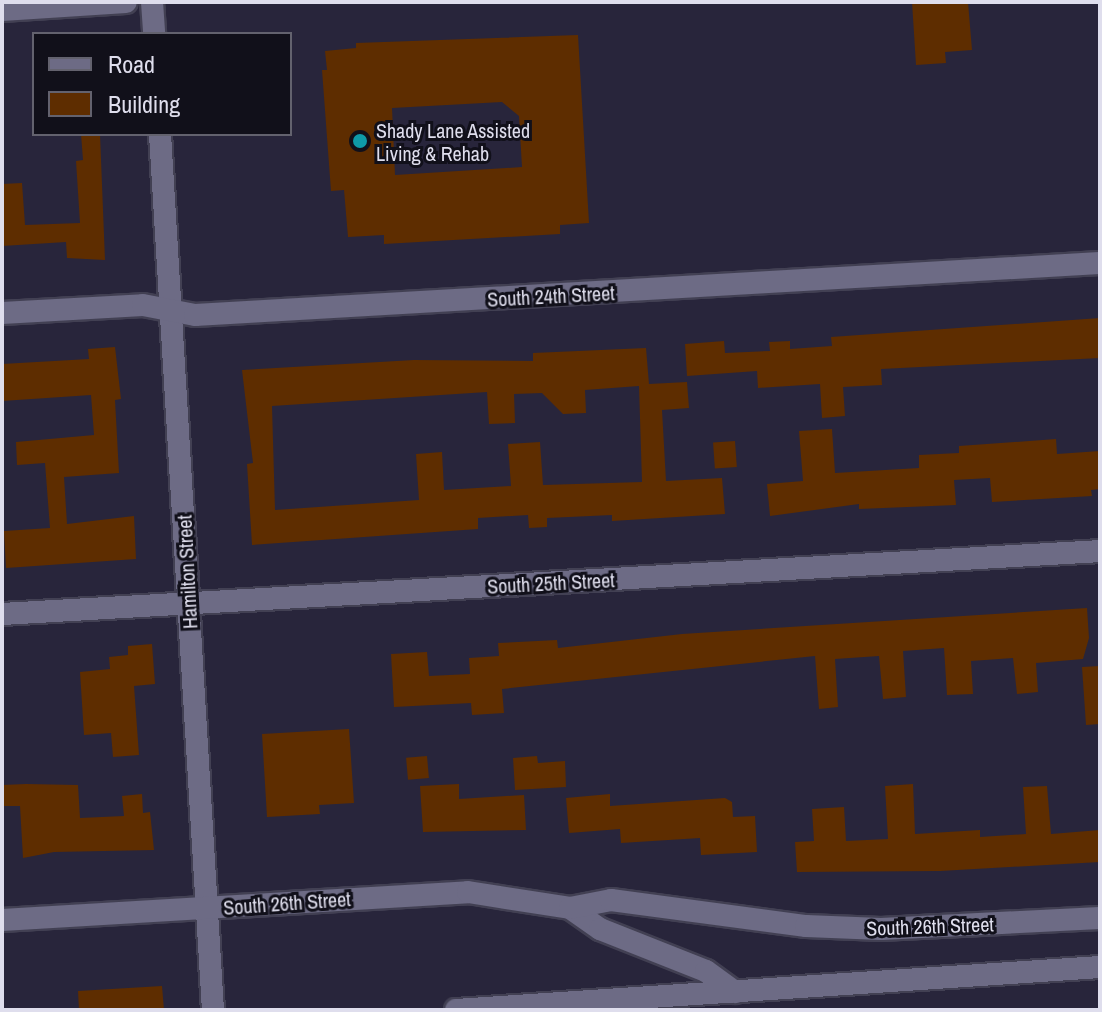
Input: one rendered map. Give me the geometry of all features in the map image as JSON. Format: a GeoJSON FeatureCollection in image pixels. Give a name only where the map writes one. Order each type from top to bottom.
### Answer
{"type":"FeatureCollection","features":[{"type":"Feature","properties":{"kind":"street"},"geometry":{"type":"LineString","coordinates":[[2,10],[126,2]]}},
{"type":"Feature","properties":{"kind":"street"},"geometry":{"type":"LineString","coordinates":[[152,2],[154,32]]}},
{"type":"Feature","properties":{"kind":"street","name":"Hamilton Street"},"geometry":{"type":"LineString","coordinates":[[160,136],[213,1010]]}},
{"type":"Feature","properties":{"kind":"street","name":"South 24th Street"},"geometry":{"type":"LineString","coordinates":[[2,313],[143,305],[195,315],[1100,263]]}},
{"type":"Feature","properties":{"kind":"street","name":"South 25th Street"},"geometry":{"type":"LineString","coordinates":[[2,614],[1100,551]]}},
{"type":"Feature","properties":{"kind":"street","name":"South 26th Street"},"geometry":{"type":"LineString","coordinates":[[2,920],[468,892],[570,908],[611,900],[806,926],[881,929],[1100,918]]}},
{"type":"Feature","properties":{"kind":"street","name":"South 26th Street"},"geometry":{"type":"LineString","coordinates":[[570,908],[600,929],[706,971],[735,992]]}},
{"type":"Feature","properties":{"kind":"street"},"geometry":{"type":"LineString","coordinates":[[456,1010],[1100,967]]}},
{"type":"Feature","properties":{"kind":"building"},"geometry":{"type":"Polygon","coordinates":[[[912,2],[968,2],[972,50],[945,52],[946,63],[916,65],[912,2]]]}},
{"type":"Feature","properties":{"kind":"building","name":"Shady Lane Assisted Living & Rehab"},"geometry":{"type":"Polygon","coordinates":[[[578,35],[589,223],[560,225],[560,234],[384,244],[384,235],[348,237],[344,190],[331,191],[322,70],[327,70],[325,51],[356,48],[356,43],[578,35]],[[502,102],[392,108],[395,175],[522,167],[519,116],[502,102]]]}},
{"type":"Feature","properties":{"kind":"building"},"geometry":{"type":"Polygon","coordinates":[[[81,136],[100,136],[105,260],[67,258],[66,242],[2,246],[2,184],[22,183],[25,225],[80,223],[76,161],[83,160],[81,136]]]}},
{"type":"Feature","properties":{"kind":"building"},"geometry":{"type":"Polygon","coordinates":[[[1100,318],[1100,358],[881,369],[882,385],[843,387],[845,416],[822,418],[820,384],[758,388],[757,371],[687,376],[685,344],[724,341],[725,353],[770,351],[769,342],[790,341],[790,349],[832,346],[831,337],[1100,318]]]}},
{"type":"Feature","properties":{"kind":"building"},"geometry":{"type":"Polygon","coordinates":[[[115,347],[121,399],[115,400],[119,473],[64,477],[67,524],[134,516],[136,559],[6,568],[4,531],[50,528],[45,463],[17,465],[16,442],[94,435],[91,395],[2,401],[2,364],[89,359],[88,349],[115,347]]]}},
{"type":"Feature","properties":{"kind":"building"},"geometry":{"type":"Polygon","coordinates":[[[646,348],[649,384],[687,382],[689,408],[662,410],[666,481],[722,478],[725,514],[612,521],[612,515],[547,518],[547,527],[529,528],[528,515],[478,518],[478,529],[252,545],[247,464],[253,463],[242,370],[414,360],[533,361],[533,353],[646,348]],[[639,386],[585,390],[586,413],[563,414],[542,393],[514,394],[515,423],[489,424],[487,392],[272,406],[275,510],[419,500],[416,454],[442,452],[444,490],[511,486],[508,444],[540,442],[543,485],[642,482],[639,386]]]}},
{"type":"Feature","properties":{"kind":"building"},"geometry":{"type":"Polygon","coordinates":[[[832,429],[835,473],[919,468],[919,455],[959,453],[959,446],[1056,439],[1057,454],[1100,451],[1100,489],[1091,490],[1092,496],[992,502],[990,478],[954,480],[956,505],[859,509],[859,504],[770,516],[767,484],[803,481],[799,431],[832,429]]]}},
{"type":"Feature","properties":{"kind":"building"},"geometry":{"type":"Polygon","coordinates":[[[735,441],[737,467],[715,468],[713,443],[735,441]]]}},
{"type":"Feature","properties":{"kind":"building"},"geometry":{"type":"Polygon","coordinates":[[[1087,608],[1089,638],[1083,659],[1036,663],[1038,692],[1017,694],[1013,658],[971,661],[973,694],[947,695],[944,648],[903,651],[906,697],[883,699],[879,656],[835,659],[838,707],[819,709],[815,656],[502,689],[504,713],[472,715],[471,703],[394,707],[391,654],[427,652],[429,676],[470,674],[469,658],[499,656],[498,643],[557,640],[558,648],[682,634],[1087,608]]]}},
{"type":"Feature","properties":{"kind":"building"},"geometry":{"type":"Polygon","coordinates":[[[152,644],[155,684],[134,686],[139,755],[113,757],[111,733],[84,735],[80,672],[110,669],[109,657],[128,655],[128,646],[152,644]]]}},
{"type":"Feature","properties":{"kind":"building"},"geometry":{"type":"Polygon","coordinates":[[[1100,666],[1100,724],[1086,725],[1082,667],[1100,666]]]}},
{"type":"Feature","properties":{"kind":"building"},"geometry":{"type":"Polygon","coordinates":[[[349,729],[354,803],[319,805],[320,814],[267,817],[262,734],[349,729]]]}},
{"type":"Feature","properties":{"kind":"building"},"geometry":{"type":"Polygon","coordinates":[[[427,756],[429,778],[408,780],[406,758],[427,756]]]}},
{"type":"Feature","properties":{"kind":"building"},"geometry":{"type":"Polygon","coordinates":[[[537,756],[538,763],[565,761],[566,787],[515,790],[513,758],[537,756]]]}},
{"type":"Feature","properties":{"kind":"building"},"geometry":{"type":"Polygon","coordinates":[[[459,784],[459,799],[524,795],[526,830],[423,832],[420,786],[459,784]]]}},
{"type":"Feature","properties":{"kind":"building"},"geometry":{"type":"Polygon","coordinates":[[[913,784],[915,834],[980,830],[980,837],[1026,834],[1023,787],[1047,786],[1051,834],[1100,830],[1100,862],[940,871],[797,872],[795,842],[814,841],[812,809],[844,807],[846,841],[888,839],[885,786],[913,784]]]}},
{"type":"Feature","properties":{"kind":"building"},"geometry":{"type":"Polygon","coordinates":[[[2,785],[78,785],[80,818],[124,816],[122,796],[142,794],[143,813],[150,812],[154,850],[54,852],[23,858],[20,806],[2,806],[2,785]]]}},
{"type":"Feature","properties":{"kind":"building"},"geometry":{"type":"Polygon","coordinates":[[[610,794],[610,806],[725,798],[732,802],[733,817],[755,816],[757,852],[701,855],[700,838],[621,843],[620,829],[569,833],[566,798],[610,794]]]}},
{"type":"Feature","properties":{"kind":"building"},"geometry":{"type":"Polygon","coordinates":[[[162,986],[164,1010],[79,1010],[78,991],[162,986]]]}},
{"type":"Feature","properties":{"kind":"place","name":"Shady Lane Assisted Living & Rehab"},"geometry":{"type":"Point","coordinates":[360,141]}}]}
